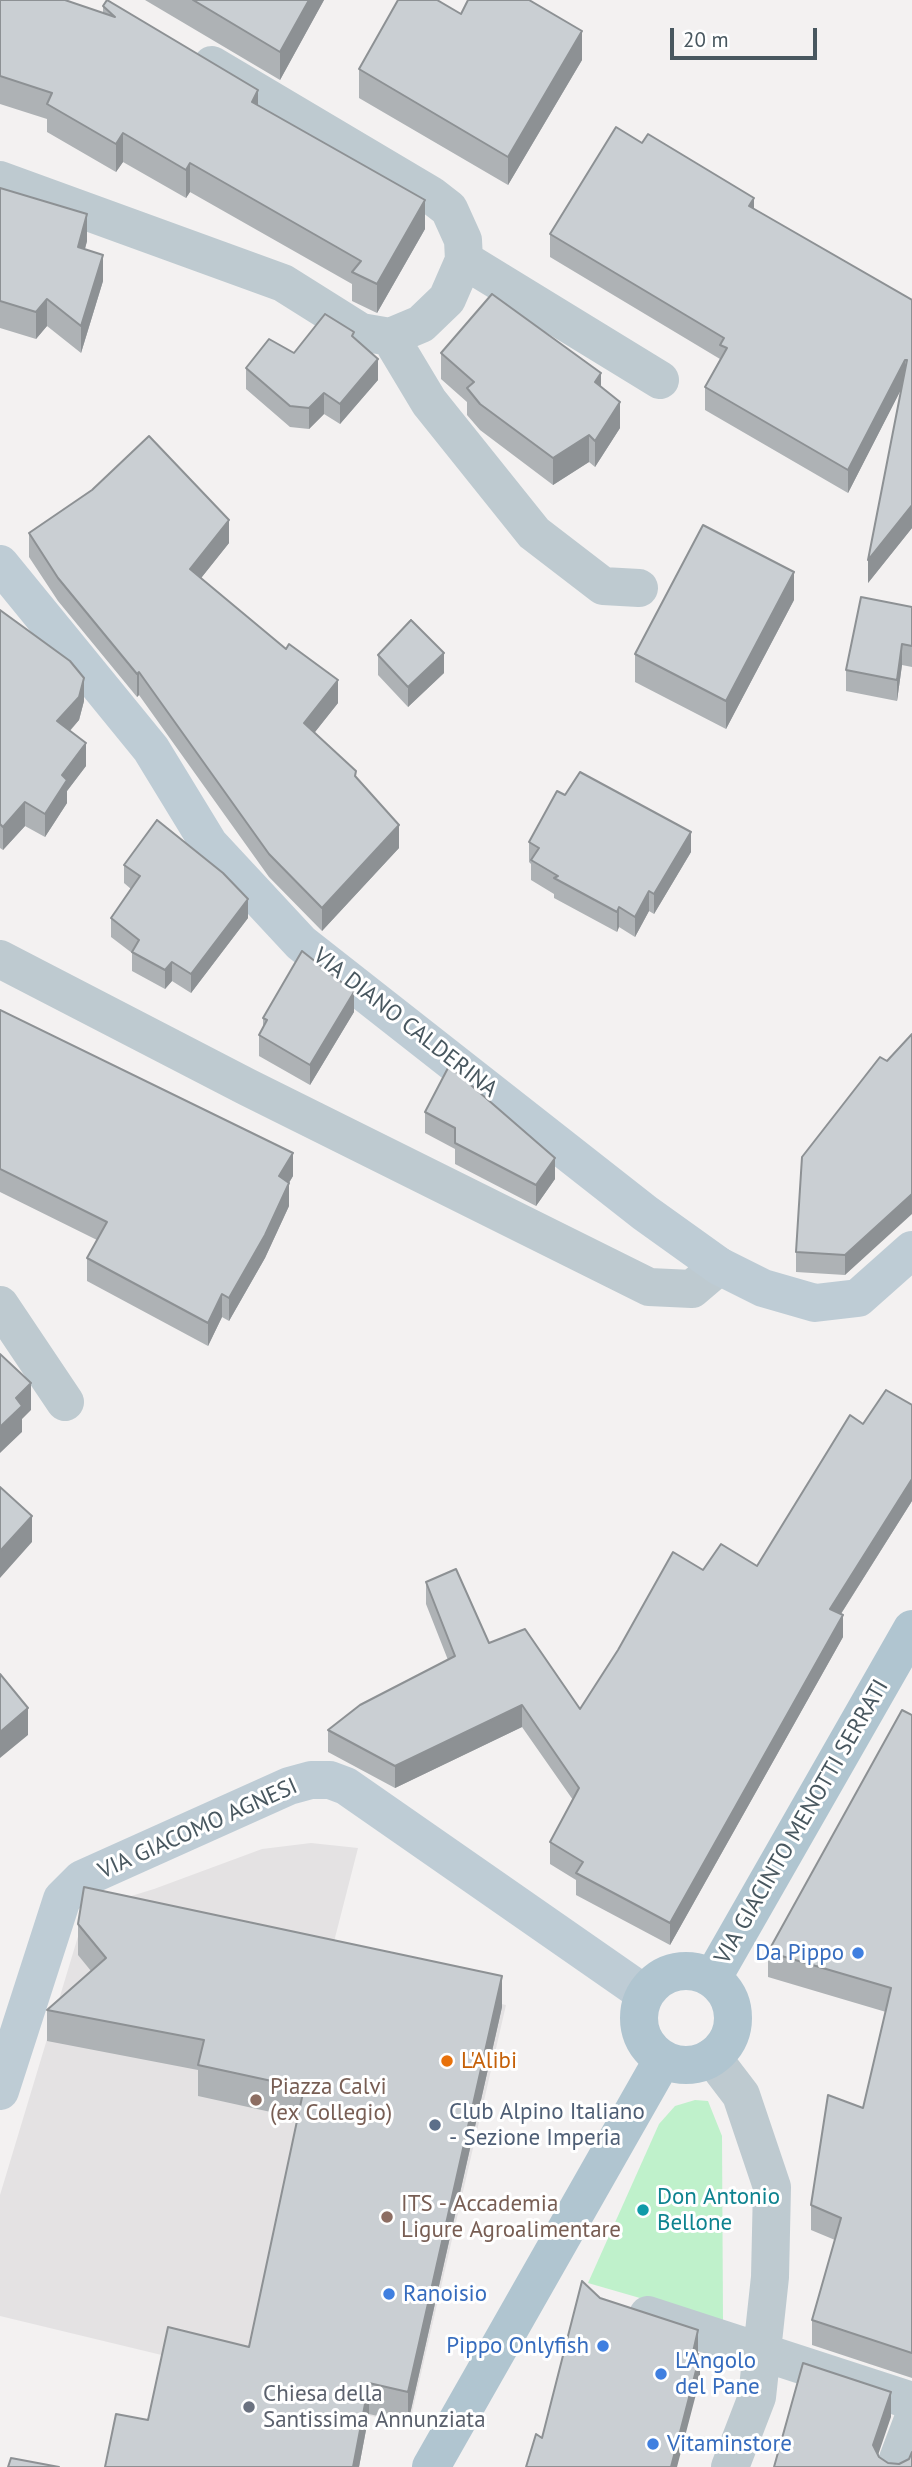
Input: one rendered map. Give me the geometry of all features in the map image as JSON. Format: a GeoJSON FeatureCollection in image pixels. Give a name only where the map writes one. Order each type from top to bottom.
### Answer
{"type":"FeatureCollection","features":[{"type":"Feature","properties":{"kind":"main road","name":"VIA DIANO CALDERINA"},"geometry":{"type":"LineString","coordinates":[[0,564],[151,749],[209,844],[301,943],[645,1213],[719,1266],[763,1288],[815,1303],[858,1298],[912,1250]]}},
{"type":"Feature","properties":{"kind":"main road","name":"VIA GIACINTO MENOTTI SERRATI"},"geometry":{"type":"LineString","coordinates":[[712,1979],[912,1629]]}},
{"type":"Feature","properties":{"kind":"main road","name":"VIA GIACOMO AGNESI"},"geometry":{"type":"LineString","coordinates":[[0,2091],[62,1899],[82,1879],[289,1786],[311,1780],[330,1780],[346,1786],[645,1994]]}},
{"type":"Feature","properties":{"kind":"main road"},"geometry":{"type":"LineString","coordinates":[[683,1970],[699,1972],[712,1979],[724,1989],[733,2017],[724,2046],[712,2057],[688,2065],[663,2059],[651,2049],[641,2030],[640,2008],[645,1994],[655,1982],[683,1970]]}},
{"type":"Feature","properties":{"kind":"main road"},"geometry":{"type":"LineString","coordinates":[[431,2467],[663,2059]]}},
{"type":"Feature","properties":{"kind":"street"},"geometry":{"type":"LineString","coordinates":[[0,180],[283,283],[361,332],[390,337],[421,324],[447,299],[464,260],[463,240],[449,209],[431,195],[184,49]]}},
{"type":"Feature","properties":{"kind":"street"},"geometry":{"type":"LineString","coordinates":[[464,260],[660,380]]}},
{"type":"Feature","properties":{"kind":"street"},"geometry":{"type":"LineString","coordinates":[[390,337],[429,402],[534,533],[603,586],[639,588]]}},
{"type":"Feature","properties":{"kind":"street"},"geometry":{"type":"LineString","coordinates":[[0,959],[247,1087],[649,1287],[692,1289],[719,1266]]}},
{"type":"Feature","properties":{"kind":"street"},"geometry":{"type":"LineString","coordinates":[[0,1305],[65,1402]]}},
{"type":"Feature","properties":{"kind":"street"},"geometry":{"type":"LineString","coordinates":[[712,2057],[741,2095],[772,2187],[770,2277],[757,2397],[730,2467]]}},
{"type":"Feature","properties":{"kind":"street"},"geometry":{"type":"LineString","coordinates":[[620,2306],[912,2401]]}},
{"type":"Feature","properties":{"kind":"street"},"geometry":{"type":"LineString","coordinates":[[894,2467],[912,2422]]}},
{"type":"Feature","properties":{"kind":"shaded area","name":"Piazza Calvi (ex Collegio)"},"geometry":{"type":"Polygon","coordinates":[[[311,1843],[358,1848],[328,1965],[506,2005],[409,2426],[307,2399],[290,2386],[0,2316],[0,2195],[86,1910],[154,1889],[262,1849],[311,1843]]]}},
{"type":"Feature","properties":{"kind":"green space"},"geometry":{"type":"Polygon","coordinates":[[[695,2100],[708,2101],[722,2136],[723,2322],[588,2283],[659,2124],[675,2106],[695,2100]]]}},
{"type":"Feature","properties":{"kind":"building"},"geometry":{"type":"Polygon","coordinates":[[[0,0],[65,0],[115,17],[103,6],[107,0],[258,90],[252,102],[425,200],[377,284],[352,272],[361,261],[190,163],[186,170],[123,133],[116,144],[47,104],[52,93],[0,76],[0,0]]]}},
{"type":"Feature","properties":{"kind":"building"},"geometry":{"type":"Polygon","coordinates":[[[193,0],[309,0],[280,52],[193,0]]]}},
{"type":"Feature","properties":{"kind":"building"},"geometry":{"type":"Polygon","coordinates":[[[398,0],[437,0],[461,14],[468,0],[529,0],[582,31],[508,157],[359,69],[398,0]]]}},
{"type":"Feature","properties":{"kind":"building"},"geometry":{"type":"Polygon","coordinates":[[[616,127],[642,143],[648,134],[754,198],[749,206],[912,300],[912,505],[868,560],[907,360],[848,470],[705,387],[727,348],[720,345],[724,338],[550,234],[616,127]]]}},
{"type":"Feature","properties":{"kind":"building"},"geometry":{"type":"Polygon","coordinates":[[[0,188],[87,214],[78,247],[103,255],[81,326],[47,299],[36,312],[0,301],[0,188]]]}},
{"type":"Feature","properties":{"kind":"building"},"geometry":{"type":"Polygon","coordinates":[[[492,294],[601,373],[595,382],[620,402],[595,441],[589,435],[553,458],[480,404],[467,388],[474,382],[441,353],[492,294]]]}},
{"type":"Feature","properties":{"kind":"building"},"geometry":{"type":"Polygon","coordinates":[[[325,314],[354,332],[352,336],[378,359],[340,404],[324,393],[309,408],[290,406],[246,368],[269,339],[294,353],[325,314]]]}},
{"type":"Feature","properties":{"kind":"building"},"geometry":{"type":"Polygon","coordinates":[[[149,436],[229,520],[190,569],[286,649],[289,644],[338,680],[304,723],[356,771],[355,776],[399,825],[322,908],[269,854],[139,672],[137,674],[58,578],[29,533],[92,490],[149,436]]]}},
{"type":"Feature","properties":{"kind":"building"},"geometry":{"type":"Polygon","coordinates":[[[703,525],[794,572],[726,701],[635,654],[703,525]]]}},
{"type":"Feature","properties":{"kind":"building"},"geometry":{"type":"Polygon","coordinates":[[[861,597],[912,607],[912,646],[902,644],[897,680],[846,670],[861,597]]]}},
{"type":"Feature","properties":{"kind":"building"},"geometry":{"type":"Polygon","coordinates":[[[0,610],[70,661],[84,678],[79,697],[57,721],[86,743],[62,775],[67,780],[45,814],[25,802],[3,827],[0,824],[0,610]]]}},
{"type":"Feature","properties":{"kind":"building"},"geometry":{"type":"Polygon","coordinates":[[[411,620],[444,653],[408,687],[378,655],[411,620]]]}},
{"type":"Feature","properties":{"kind":"building"},"geometry":{"type":"Polygon","coordinates":[[[580,772],[691,832],[654,894],[649,891],[635,917],[619,907],[617,912],[554,878],[558,876],[531,860],[539,848],[529,842],[557,791],[565,795],[580,772]]]}},
{"type":"Feature","properties":{"kind":"building"},"geometry":{"type":"Polygon","coordinates":[[[157,820],[223,873],[248,899],[191,974],[172,962],[165,970],[132,952],[139,940],[111,918],[140,876],[124,865],[157,820]]]}},
{"type":"Feature","properties":{"kind":"building"},"geometry":{"type":"Polygon","coordinates":[[[302,951],[354,992],[310,1065],[259,1035],[267,1020],[263,1018],[302,951]]]}},
{"type":"Feature","properties":{"kind":"building"},"geometry":{"type":"Polygon","coordinates":[[[0,1010],[293,1153],[279,1176],[289,1183],[265,1235],[229,1298],[222,1294],[208,1323],[87,1258],[107,1222],[0,1169],[0,1010]]]}},
{"type":"Feature","properties":{"kind":"building"},"geometry":{"type":"Polygon","coordinates":[[[912,1034],[912,1194],[845,1255],[796,1252],[802,1157],[880,1057],[887,1061],[912,1034]]]}},
{"type":"Feature","properties":{"kind":"building"},"geometry":{"type":"Polygon","coordinates":[[[449,1066],[555,1158],[536,1185],[455,1143],[455,1128],[425,1112],[449,1066]]]}},
{"type":"Feature","properties":{"kind":"building"},"geometry":{"type":"Polygon","coordinates":[[[0,1354],[31,1383],[16,1398],[22,1406],[0,1427],[0,1354]]]}},
{"type":"Feature","properties":{"kind":"building"},"geometry":{"type":"Polygon","coordinates":[[[886,1390],[912,1405],[912,1479],[830,1609],[843,1615],[670,1923],[576,1873],[583,1862],[550,1842],[579,1788],[522,1705],[395,1766],[328,1730],[360,1705],[455,1656],[426,1582],[456,1569],[489,1643],[525,1629],[580,1709],[618,1650],[673,1552],[703,1570],[721,1544],[757,1566],[850,1415],[863,1424],[886,1390]]]}},
{"type":"Feature","properties":{"kind":"building"},"geometry":{"type":"Polygon","coordinates":[[[0,1487],[32,1516],[0,1551],[0,1487]]]}},
{"type":"Feature","properties":{"kind":"building"},"geometry":{"type":"Polygon","coordinates":[[[0,1674],[28,1708],[0,1732],[0,1674]]]}},
{"type":"Feature","properties":{"kind":"building"},"geometry":{"type":"Polygon","coordinates":[[[902,1710],[912,1715],[912,2353],[812,2320],[841,2218],[811,2205],[828,2095],[863,2108],[891,1988],[768,1952],[902,1710]]]}},
{"type":"Feature","properties":{"kind":"building"},"geometry":{"type":"Polygon","coordinates":[[[84,1887],[502,1976],[408,2392],[369,2383],[353,2467],[105,2467],[116,2414],[148,2420],[168,2327],[249,2347],[304,2088],[198,2065],[204,2040],[47,2010],[106,1958],[78,1924],[84,1887]]]}},
{"type":"Feature","properties":{"kind":"building"},"geometry":{"type":"Polygon","coordinates":[[[582,2281],[600,2298],[698,2330],[693,2352],[700,2355],[671,2467],[526,2467],[536,2434],[542,2438],[582,2281]]]}},
{"type":"Feature","properties":{"kind":"building"},"geometry":{"type":"Polygon","coordinates":[[[803,2363],[891,2392],[873,2445],[879,2457],[888,2463],[899,2464],[909,2459],[912,2452],[912,2467],[774,2467],[803,2363]]]}},
{"type":"Feature","properties":{"kind":"building"},"geometry":{"type":"Polygon","coordinates":[[[11,2458],[59,2467],[8,2467],[11,2458]]]}},
{"type":"Feature","properties":{"kind":"place","name":"Da Pippo"},"geometry":{"type":"Point","coordinates":[858,1953]}},
{"type":"Feature","properties":{"kind":"place","name":"L'Alibi"},"geometry":{"type":"Point","coordinates":[447,2061]}},
{"type":"Feature","properties":{"kind":"place","name":"Piazza Calvi (ex Collegio)"},"geometry":{"type":"Point","coordinates":[256,2100]}},
{"type":"Feature","properties":{"kind":"place","name":"Club Alpino Italiano - Sezione Imperia"},"geometry":{"type":"Point","coordinates":[435,2125]}},
{"type":"Feature","properties":{"kind":"place","name":"Don Antonio Bellone"},"geometry":{"type":"Point","coordinates":[643,2210]}},
{"type":"Feature","properties":{"kind":"place","name":"ITS - Accademia Ligure Agroalimentare"},"geometry":{"type":"Point","coordinates":[387,2217]}},
{"type":"Feature","properties":{"kind":"place","name":"Ranoisio"},"geometry":{"type":"Point","coordinates":[389,2294]}},
{"type":"Feature","properties":{"kind":"place","name":"Pippo Onlyfish"},"geometry":{"type":"Point","coordinates":[603,2346]}},
{"type":"Feature","properties":{"kind":"place","name":"L'Angolo del Pane"},"geometry":{"type":"Point","coordinates":[661,2374]}},
{"type":"Feature","properties":{"kind":"place","name":"Chiesa della Santissima Annunziata"},"geometry":{"type":"Point","coordinates":[249,2407]}},
{"type":"Feature","properties":{"kind":"place","name":"Vitaminstore"},"geometry":{"type":"Point","coordinates":[653,2444]}}]}
